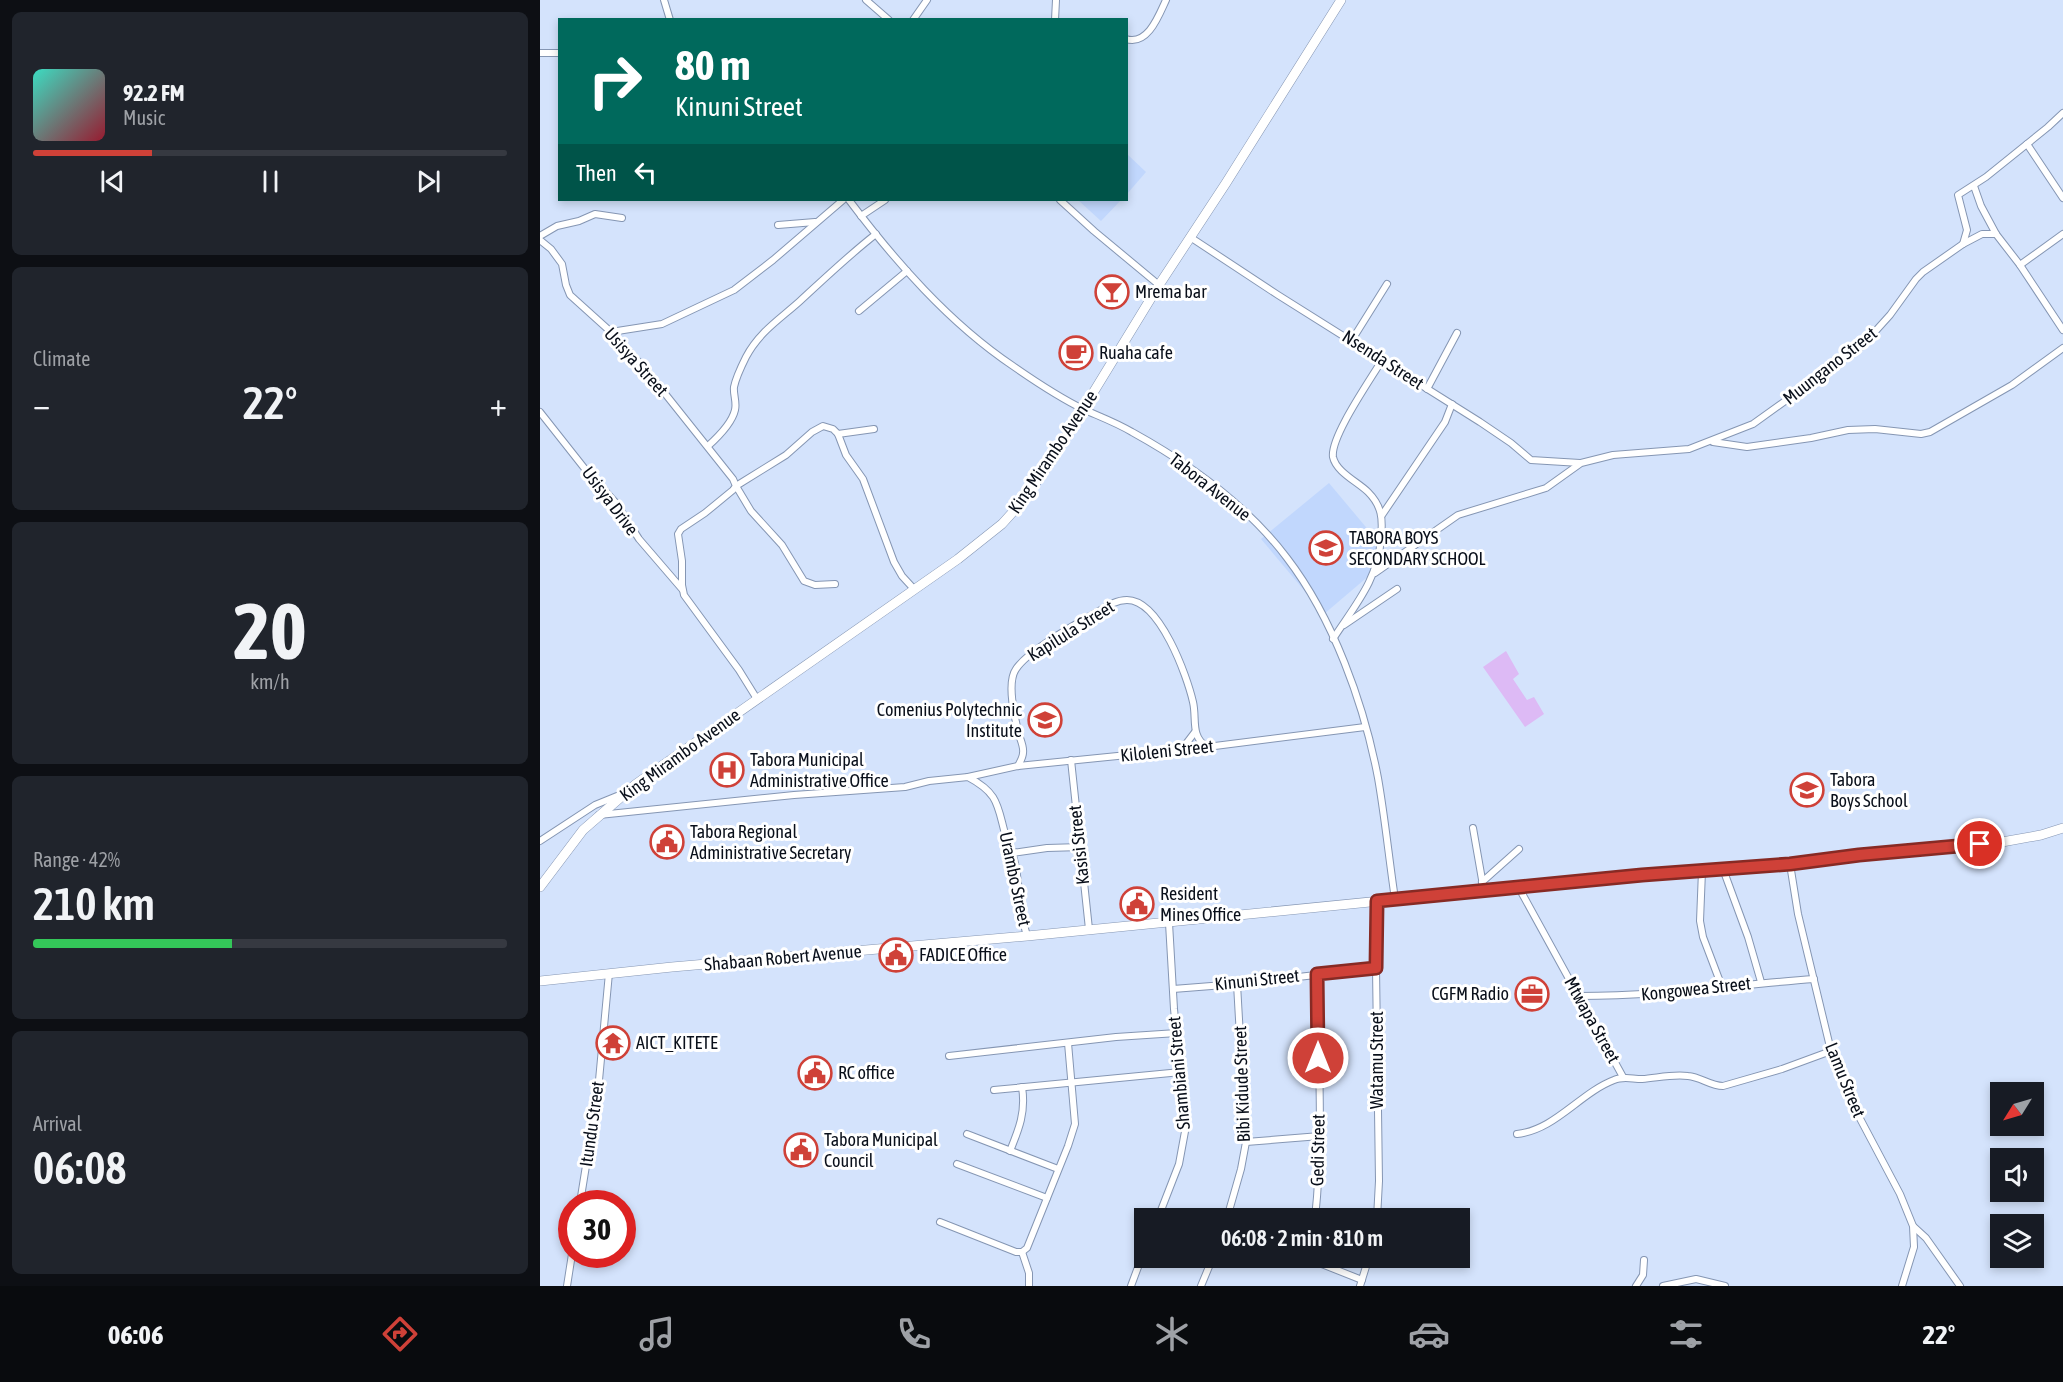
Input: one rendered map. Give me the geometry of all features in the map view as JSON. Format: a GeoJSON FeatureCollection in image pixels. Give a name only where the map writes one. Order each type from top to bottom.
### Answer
{"type":"FeatureCollection","features":[{"type":"Feature","properties":{"kind":"street"},"geometry":{"type":"LineString","coordinates":[[664,0],[669,18]]}},
{"type":"Feature","properties":{"kind":"street"},"geometry":{"type":"LineString","coordinates":[[866,0],[887,18]]}},
{"type":"Feature","properties":{"kind":"street"},"geometry":{"type":"LineString","coordinates":[[914,18],[927,0]]}},
{"type":"Feature","properties":{"kind":"street"},"geometry":{"type":"LineString","coordinates":[[1055,18],[1056,0]]}},
{"type":"Feature","properties":{"kind":"street"},"geometry":{"type":"LineString","coordinates":[[1128,40],[1132,41],[1143,37],[1156,20],[1166,0]]}},
{"type":"Feature","properties":{"kind":"street","name":"King Mirambo Avenue"},"geometry":{"type":"LineString","coordinates":[[540,887],[583,830],[628,791],[981,542],[1009,517],[1052,460],[1159,285],[1341,0]]}},
{"type":"Feature","properties":{"kind":"street"},"geometry":{"type":"LineString","coordinates":[[540,53],[558,53]]}},
{"type":"Feature","properties":{"kind":"street"},"geometry":{"type":"LineString","coordinates":[[1963,244],[1967,230],[1958,195],[1974,186],[2063,112]]}},
{"type":"Feature","properties":{"kind":"street"},"geometry":{"type":"LineString","coordinates":[[2026,144],[2063,198]]}},
{"type":"Feature","properties":{"kind":"street"},"geometry":{"type":"LineString","coordinates":[[1974,186],[1981,206],[1996,234],[2020,265],[2063,330]]}},
{"type":"Feature","properties":{"kind":"street"},"geometry":{"type":"LineString","coordinates":[[611,332],[663,324],[734,290],[842,201]]}},
{"type":"Feature","properties":{"kind":"street","name":"Tabora Avenue"},"geometry":{"type":"LineString","coordinates":[[850,201],[907,271],[993,352],[1083,409],[1131,431],[1200,475],[1245,512],[1281,550],[1299,575],[1333,639],[1344,663],[1365,727],[1378,780],[1395,899]]}},
{"type":"Feature","properties":{"kind":"street"},"geometry":{"type":"LineString","coordinates":[[861,216],[884,201]]}},
{"type":"Feature","properties":{"kind":"street"},"geometry":{"type":"LineString","coordinates":[[1061,201],[1159,285]]}},
{"type":"Feature","properties":{"kind":"street"},"geometry":{"type":"LineString","coordinates":[[540,238],[557,226],[579,221],[595,214],[622,218]]}},
{"type":"Feature","properties":{"kind":"street"},"geometry":{"type":"LineString","coordinates":[[778,225],[815,222]]}},
{"type":"Feature","properties":{"kind":"street"},"geometry":{"type":"LineString","coordinates":[[708,446],[720,434],[735,412],[736,382],[746,357],[758,338],[841,262],[876,234]]}},
{"type":"Feature","properties":{"kind":"street","name":"Muungano Street"},"geometry":{"type":"LineString","coordinates":[[1375,573],[1458,515],[1546,488],[1581,463],[1613,455],[1689,449],[1739,431],[1760,420],[1862,346],[1890,315],[1923,272],[1963,244],[1982,234],[1996,234]]}},
{"type":"Feature","properties":{"kind":"street"},"geometry":{"type":"LineString","coordinates":[[2020,265],[2063,234]]}},
{"type":"Feature","properties":{"kind":"street","name":"Nsenda Street"},"geometry":{"type":"LineString","coordinates":[[1190,237],[1452,404],[1511,443],[1531,460],[1581,463]]}},
{"type":"Feature","properties":{"kind":"street","name":"Usisya Street"},"geometry":{"type":"LineString","coordinates":[[540,238],[562,264],[570,295],[611,332],[647,371],[727,471],[751,511],[782,545],[804,580],[814,585],[835,584]]}},
{"type":"Feature","properties":{"kind":"street"},"geometry":{"type":"LineString","coordinates":[[860,311],[907,271]]}},
{"type":"Feature","properties":{"kind":"street"},"geometry":{"type":"LineString","coordinates":[[1352,340],[1387,284]]}},
{"type":"Feature","properties":{"kind":"street"},"geometry":{"type":"LineString","coordinates":[[1427,389],[1457,333]]}},
{"type":"Feature","properties":{"kind":"street","name":"Muungano Street"},"geometry":{"type":"LineString","coordinates":[[1710,442],[1747,447],[1848,430],[1875,429],[1921,434],[1930,432],[2012,385],[2063,348]]}},
{"type":"Feature","properties":{"kind":"street"},"geometry":{"type":"LineString","coordinates":[[1382,360],[1341,428],[1333,451],[1337,466],[1373,497],[1382,515],[1445,422],[1452,404]]}},
{"type":"Feature","properties":{"kind":"street","name":"Usisya Drive"},"geometry":{"type":"LineString","coordinates":[[540,412],[585,469],[616,503],[639,539],[682,589]]}},
{"type":"Feature","properties":{"kind":"street"},"geometry":{"type":"LineString","coordinates":[[758,699],[687,600],[682,589],[682,561],[678,534],[681,529],[719,502],[736,486],[786,455],[818,428],[828,426],[838,434],[846,455],[866,485],[894,562],[902,576],[913,588]]}},
{"type":"Feature","properties":{"kind":"street"},"geometry":{"type":"LineString","coordinates":[[838,434],[874,429]]}},
{"type":"Feature","properties":{"kind":"street","name":"Muungano Street"},"geometry":{"type":"LineString","coordinates":[[1333,639],[1375,573],[1380,548],[1382,515]]}},
{"type":"Feature","properties":{"kind":"street"},"geometry":{"type":"LineString","coordinates":[[1341,627],[1363,614],[1396,589]]}},
{"type":"Feature","properties":{"kind":"street","name":"Kapilula Street"},"geometry":{"type":"LineString","coordinates":[[1035,764],[1023,750],[1017,726],[1012,687],[1015,670],[1033,654],[1108,605],[1129,600],[1148,610],[1174,649],[1191,694],[1195,732]]}},
{"type":"Feature","properties":{"kind":"street","name":"Kiloleni Street"},"geometry":{"type":"LineString","coordinates":[[968,777],[1018,765],[1207,747],[1365,727]]}},
{"type":"Feature","properties":{"kind":"street"},"geometry":{"type":"LineString","coordinates":[[1181,749],[1195,732],[1202,744],[1207,747]]}},
{"type":"Feature","properties":{"kind":"street"},"geometry":{"type":"LineString","coordinates":[[1018,765],[1023,750]]}},
{"type":"Feature","properties":{"kind":"street","name":"Kasisi Street"},"geometry":{"type":"LineString","coordinates":[[1071,760],[1089,929]]}},
{"type":"Feature","properties":{"kind":"street"},"geometry":{"type":"LineString","coordinates":[[599,815],[794,795],[911,786],[928,781],[968,777]]}},
{"type":"Feature","properties":{"kind":"street","name":"Urambo Street"},"geometry":{"type":"LineString","coordinates":[[968,777],[987,790],[998,805],[1015,863],[1020,908],[1027,936]]}},
{"type":"Feature","properties":{"kind":"street"},"geometry":{"type":"LineString","coordinates":[[540,841],[594,805],[628,791]]}},
{"type":"Feature","properties":{"kind":"street"},"geometry":{"type":"LineString","coordinates":[[1473,828],[1483,886]]}},
{"type":"Feature","properties":{"kind":"street","name":"Shabaan Robert Avenue"},"geometry":{"type":"LineString","coordinates":[[540,981],[1169,923],[1395,899],[1483,886],[1519,888],[1790,864],[1859,855],[2002,842],[2041,835],[2063,828]]}},
{"type":"Feature","properties":{"kind":"street"},"geometry":{"type":"LineString","coordinates":[[1012,853],[1047,848],[1081,847]]}},
{"type":"Feature","properties":{"kind":"street"},"geometry":{"type":"LineString","coordinates":[[1483,886],[1519,849]]}},
{"type":"Feature","properties":{"kind":"street","name":"Lamu Street"},"geometry":{"type":"LineString","coordinates":[[1790,864],[1798,914],[1831,1051],[1847,1094],[1900,1194],[1913,1227],[1914,1247],[1902,1286]]}},
{"type":"Feature","properties":{"kind":"street"},"geometry":{"type":"LineString","coordinates":[[1723,869],[1748,937],[1761,982]]}},
{"type":"Feature","properties":{"kind":"street"},"geometry":{"type":"LineString","coordinates":[[1702,870],[1700,921],[1703,937],[1722,987]]}},
{"type":"Feature","properties":{"kind":"street","name":"Mtwapa Street"},"geometry":{"type":"LineString","coordinates":[[1517,1134],[1536,1130],[1602,1086],[1623,1077],[1519,888]]}},
{"type":"Feature","properties":{"kind":"street","name":"Watamu Street"},"geometry":{"type":"LineString","coordinates":[[1377,901],[1378,1208]]}},
{"type":"Feature","properties":{"kind":"street","name":"Shambiani Street"},"geometry":{"type":"LineString","coordinates":[[1162,1208],[1174,1179],[1185,1138],[1185,1113],[1169,923]]}},
{"type":"Feature","properties":{"kind":"street","name":"Kinuni Street"},"geometry":{"type":"LineString","coordinates":[[1173,988],[1237,984],[1376,968]]}},
{"type":"Feature","properties":{"kind":"street","name":"Itundu Street"},"geometry":{"type":"LineString","coordinates":[[582,1190],[597,1100],[609,974]]}},
{"type":"Feature","properties":{"kind":"street","name":"Gedi Street"},"geometry":{"type":"LineString","coordinates":[[1316,1208],[1320,1136],[1317,974]]}},
{"type":"Feature","properties":{"kind":"street","name":"Kongowea Street"},"geometry":{"type":"LineString","coordinates":[[1579,996],[1639,995],[1761,982],[1814,979]]}},
{"type":"Feature","properties":{"kind":"street","name":"Bibi Kidude Street"},"geometry":{"type":"LineString","coordinates":[[1230,1208],[1246,1142],[1237,984]]}},
{"type":"Feature","properties":{"kind":"street"},"geometry":{"type":"LineString","coordinates":[[949,1056],[1177,1033]]}},
{"type":"Feature","properties":{"kind":"street"},"geometry":{"type":"LineString","coordinates":[[940,1222],[1016,1252],[1022,1252],[1026,1248],[1075,1124],[1068,1043]]}},
{"type":"Feature","properties":{"kind":"street"},"geometry":{"type":"LineString","coordinates":[[1623,1077],[1689,1076],[1716,1086],[1724,1086],[1776,1071],[1831,1051]]}},
{"type":"Feature","properties":{"kind":"street"},"geometry":{"type":"LineString","coordinates":[[994,1090],[1181,1072]]}},
{"type":"Feature","properties":{"kind":"street"},"geometry":{"type":"LineString","coordinates":[[1010,1151],[1023,1119],[1022,1087]]}},
{"type":"Feature","properties":{"kind":"street"},"geometry":{"type":"LineString","coordinates":[[967,1134],[1058,1169]]}},
{"type":"Feature","properties":{"kind":"street"},"geometry":{"type":"LineString","coordinates":[[1246,1142],[1320,1136]]}},
{"type":"Feature","properties":{"kind":"street"},"geometry":{"type":"LineString","coordinates":[[957,1164],[1047,1198]]}},
{"type":"Feature","properties":{"kind":"street"},"geometry":{"type":"LineString","coordinates":[[1913,1227],[1926,1238],[1960,1286]]}},
{"type":"Feature","properties":{"kind":"street"},"geometry":{"type":"LineString","coordinates":[[1022,1252],[1029,1273],[1029,1286]]}},
{"type":"Feature","properties":{"kind":"street"},"geometry":{"type":"LineString","coordinates":[[1636,1286],[1643,1275],[1644,1260]]}},
{"type":"Feature","properties":{"kind":"street"},"geometry":{"type":"LineString","coordinates":[[567,1286],[570,1268]]}},
{"type":"Feature","properties":{"kind":"street"},"geometry":{"type":"LineString","coordinates":[[1131,1286],[1138,1268]]}},
{"type":"Feature","properties":{"kind":"street"},"geometry":{"type":"LineString","coordinates":[[1204,1285],[1209,1268]]}},
{"type":"Feature","properties":{"kind":"street"},"geometry":{"type":"LineString","coordinates":[[1329,1268],[1361,1283],[1366,1268]]}},
{"type":"Feature","properties":{"kind":"street"},"geometry":{"type":"LineString","coordinates":[[1663,1286],[1696,1279],[1725,1286]]}},
{"type":"Feature","properties":{"kind":"shaded area"},"geometry":{"type":"Polygon","coordinates":[[[1128,155],[1146,172],[1128,193],[1128,155]]]}},
{"type":"Feature","properties":{"kind":"shaded area"},"geometry":{"type":"Polygon","coordinates":[[[1079,201],[1120,201],[1101,221],[1079,201]]]}},
{"type":"Feature","properties":{"kind":"shaded area","name":"TABORA BOYS SECONDARY SCHOOL"},"geometry":{"type":"Polygon","coordinates":[[[1329,483],[1391,557],[1324,614],[1261,539],[1329,483]]]}},
{"type":"Feature","properties":{"kind":"shaded area"},"geometry":{"type":"Polygon","coordinates":[[[1506,651],[1519,674],[1513,679],[1527,700],[1534,697],[1544,714],[1525,727],[1483,667],[1506,651]]]}},
{"type":"Feature","properties":{"kind":"place","name":"Mrema bar"},"geometry":{"type":"Point","coordinates":[1112,292]}},
{"type":"Feature","properties":{"kind":"place","name":"Ruaha cafe"},"geometry":{"type":"Point","coordinates":[1076,353]}},
{"type":"Feature","properties":{"kind":"place","name":"TABORA BOYS SECONDARY SCHOOL"},"geometry":{"type":"Point","coordinates":[1326,548]}},
{"type":"Feature","properties":{"kind":"place","name":"Comenius Polytechnic Institute"},"geometry":{"type":"Point","coordinates":[1045,720]}},
{"type":"Feature","properties":{"kind":"place","name":"Tabora Municipal Administrative Office"},"geometry":{"type":"Point","coordinates":[727,770]}},
{"type":"Feature","properties":{"kind":"place","name":"Tabora Boys School"},"geometry":{"type":"Point","coordinates":[1807,790]}},
{"type":"Feature","properties":{"kind":"place","name":"Tabora Regional Administrative Secretary"},"geometry":{"type":"Point","coordinates":[667,842]}},
{"type":"Feature","properties":{"kind":"place","name":"Resident Mines Office"},"geometry":{"type":"Point","coordinates":[1137,904]}},
{"type":"Feature","properties":{"kind":"place","name":"FADICE Office"},"geometry":{"type":"Point","coordinates":[896,955]}},
{"type":"Feature","properties":{"kind":"place","name":"CGFM Radio"},"geometry":{"type":"Point","coordinates":[1532,994]}},
{"type":"Feature","properties":{"kind":"place","name":"AICT_KITETE"},"geometry":{"type":"Point","coordinates":[613,1043]}},
{"type":"Feature","properties":{"kind":"place","name":"RC office"},"geometry":{"type":"Point","coordinates":[815,1073]}},
{"type":"Feature","properties":{"kind":"place","name":"Tabora Municipal Council"},"geometry":{"type":"Point","coordinates":[801,1150]}},
{"type":"Feature","properties":{"kind":"route"},"geometry":{"type":"LineString","coordinates":[[1318,1058],[1317,974],[1376,968],[1377,901],[1642,875],[1790,864],[1980,844]]}}]}
